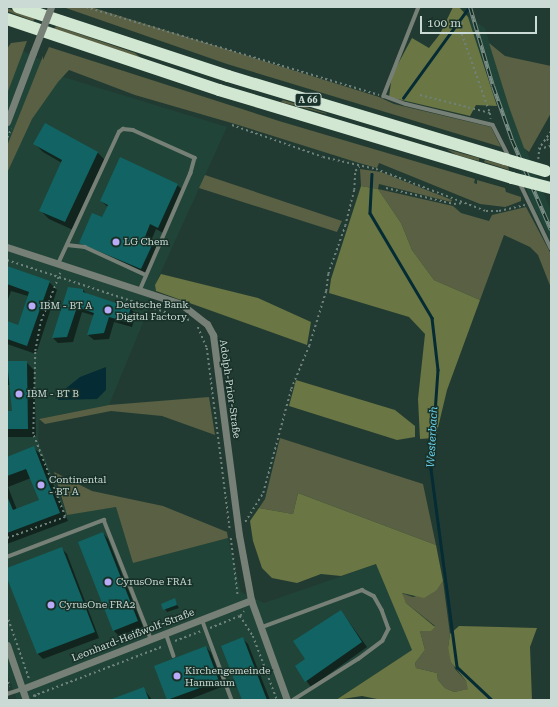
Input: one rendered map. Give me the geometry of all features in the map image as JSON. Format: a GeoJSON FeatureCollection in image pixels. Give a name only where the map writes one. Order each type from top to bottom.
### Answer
{"type":"FeatureCollection","features":[{"type":"Feature","properties":{"kind":"highway","name":"A 66"},"geometry":{"type":"LineString","coordinates":[[18,7],[112,40],[512,170],[551,188]]}},
{"type":"Feature","properties":{"kind":"highway"},"geometry":{"type":"LineString","coordinates":[[44,7],[112,40]]}},
{"type":"Feature","properties":{"kind":"highway","name":"A 66"},"geometry":{"type":"LineString","coordinates":[[7,18],[26,27]]}},
{"type":"Feature","properties":{"kind":"highway","name":"A 66"},"geometry":{"type":"LineString","coordinates":[[7,22],[307,118],[512,170],[548,171]]}},
{"type":"Feature","properties":{"kind":"street"},"geometry":{"type":"LineString","coordinates":[[7,122],[51,7]]}},
{"type":"Feature","properties":{"kind":"street","name":"Adolph-Prior-Straße"},"geometry":{"type":"LineString","coordinates":[[7,247],[139,292],[181,304],[191,310],[207,324],[213,335],[239,535],[251,600],[287,700]]}},
{"type":"Feature","properties":{"kind":"street","name":"Leonhard-Heißwolf-Straße"},"geometry":{"type":"LineString","coordinates":[[22,689],[251,600]]}},
{"type":"Feature","properties":{"kind":"street"},"geometry":{"type":"LineString","coordinates":[[7,645],[26,699]]}},
{"type":"Feature","properties":{"kind":"lane"},"geometry":{"type":"LineString","coordinates":[[420,7],[384,96],[406,104],[493,125],[528,204],[551,248]]}},
{"type":"Feature","properties":{"kind":"lane"},"geometry":{"type":"LineString","coordinates":[[60,265],[67,245],[119,132],[123,129],[132,130],[195,158],[191,173],[139,292]]}},
{"type":"Feature","properties":{"kind":"lane"},"geometry":{"type":"LineString","coordinates":[[67,245],[85,248],[146,275]]}},
{"type":"Feature","properties":{"kind":"lane"},"geometry":{"type":"LineString","coordinates":[[7,557],[104,520],[151,639]]}},
{"type":"Feature","properties":{"kind":"lane"},"geometry":{"type":"LineString","coordinates":[[260,628],[362,590],[374,596],[382,610],[389,629],[383,641],[359,659],[294,700]]}},
{"type":"Feature","properties":{"kind":"lane"},"geometry":{"type":"LineString","coordinates":[[202,619],[232,700]]}},
{"type":"Feature","properties":{"kind":"lane"},"geometry":{"type":"LineString","coordinates":[[166,633],[174,656]]}},
{"type":"Feature","properties":{"kind":"lane"},"geometry":{"type":"LineString","coordinates":[[7,694],[22,689]]}},
{"type":"Feature","properties":{"kind":"path"},"geometry":{"type":"LineString","coordinates":[[86,7],[384,96]]}},
{"type":"Feature","properties":{"kind":"path"},"geometry":{"type":"LineString","coordinates":[[462,22],[464,40],[493,125]]}},
{"type":"Feature","properties":{"kind":"path"},"geometry":{"type":"LineString","coordinates":[[420,95],[490,113]]}},
{"type":"Feature","properties":{"kind":"path"},"geometry":{"type":"LineString","coordinates":[[232,125],[359,167],[376,169],[486,210],[499,211],[528,204]]}},
{"type":"Feature","properties":{"kind":"path"},"geometry":{"type":"LineString","coordinates":[[546,139],[551,144],[539,149],[546,139],[551,132]]}},
{"type":"Feature","properties":{"kind":"path"},"geometry":{"type":"LineString","coordinates":[[239,535],[249,515],[264,493],[291,389],[309,346],[326,291],[328,274],[345,226],[354,190],[355,171],[359,167]]}},
{"type":"Feature","properties":{"kind":"path"},"geometry":{"type":"LineString","coordinates":[[386,188],[454,204],[466,203]]}},
{"type":"Feature","properties":{"kind":"path"},"geometry":{"type":"LineString","coordinates":[[7,260],[196,323],[202,334],[206,348],[240,605]]}},
{"type":"Feature","properties":{"kind":"path"},"geometry":{"type":"LineString","coordinates":[[7,538],[65,517],[33,434],[36,351],[41,320],[58,276],[60,265]]}},
{"type":"Feature","properties":{"kind":"path"},"geometry":{"type":"LineString","coordinates":[[26,699],[240,616],[251,600]]}},
{"type":"Feature","properties":{"kind":"path"},"geometry":{"type":"LineString","coordinates":[[7,615],[38,700]]}},
{"type":"Feature","properties":{"kind":"path"},"geometry":{"type":"LineString","coordinates":[[240,616],[253,636],[277,700]]}},
{"type":"Feature","properties":{"kind":"shaded area"},"geometry":{"type":"Polygon","coordinates":[[[63,7],[91,7],[379,97],[394,104],[491,127],[501,147],[227,64],[63,7]]]}},
{"type":"Feature","properties":{"kind":"shaded area"},"geometry":{"type":"Polygon","coordinates":[[[7,8],[35,19],[33,21],[7,11],[7,8]]]}},
{"type":"Feature","properties":{"kind":"shaded area"},"geometry":{"type":"Polygon","coordinates":[[[468,17],[485,28],[509,107],[551,211],[551,241],[531,201],[468,17]]]}},
{"type":"Feature","properties":{"kind":"shaded area"},"geometry":{"type":"Polygon","coordinates":[[[56,26],[135,53],[141,58],[54,29],[56,26]]]}},
{"type":"Feature","properties":{"kind":"shaded area"},"geometry":{"type":"Polygon","coordinates":[[[27,41],[7,94],[7,49],[11,43],[27,41]]]}},
{"type":"Feature","properties":{"kind":"shaded area"},"geometry":{"type":"Polygon","coordinates":[[[489,43],[505,56],[551,66],[551,113],[529,152],[524,148],[509,107],[489,43]]]}},
{"type":"Feature","properties":{"kind":"shaded area"},"geometry":{"type":"Polygon","coordinates":[[[7,46],[17,48],[43,61],[63,77],[227,127],[155,285],[156,291],[109,405],[39,419],[38,441],[67,514],[116,507],[133,563],[228,538],[241,592],[264,603],[377,564],[412,650],[336,700],[17,700],[7,672],[7,46]]]}},
{"type":"Feature","properties":{"kind":"shaded area"},"geometry":{"type":"Polygon","coordinates":[[[49,47],[279,121],[475,179],[474,183],[477,184],[477,180],[505,188],[506,192],[521,197],[521,201],[505,207],[480,204],[379,163],[377,168],[359,163],[235,124],[135,95],[69,70],[58,82],[32,119],[7,173],[7,146],[43,56],[43,60],[49,47]]]}},
{"type":"Feature","properties":{"kind":"shaded area"},"geometry":{"type":"Polygon","coordinates":[[[283,100],[326,113],[327,114],[281,102],[283,100]]]}},
{"type":"Feature","properties":{"kind":"shaded area"},"geometry":{"type":"Polygon","coordinates":[[[446,149],[479,158],[479,161],[457,155],[446,149]]]}},
{"type":"Feature","properties":{"kind":"shaded area"},"geometry":{"type":"Polygon","coordinates":[[[485,160],[508,166],[509,170],[484,162],[485,160]]]}},
{"type":"Feature","properties":{"kind":"shaded area"},"geometry":{"type":"Polygon","coordinates":[[[360,169],[381,172],[452,200],[451,202],[379,184],[378,189],[361,186],[360,169]]]}},
{"type":"Feature","properties":{"kind":"shaded area"},"geometry":{"type":"Polygon","coordinates":[[[205,175],[342,221],[337,232],[199,188],[205,175]]]}},
{"type":"Feature","properties":{"kind":"shaded area"},"geometry":{"type":"Polygon","coordinates":[[[378,189],[453,206],[461,213],[489,221],[492,215],[526,207],[551,254],[551,288],[538,255],[530,247],[504,235],[480,300],[434,280],[412,250],[401,223],[378,189]]]}},
{"type":"Feature","properties":{"kind":"shaded area"},"geometry":{"type":"Polygon","coordinates":[[[209,397],[215,435],[162,416],[111,411],[45,424],[39,419],[109,405],[209,397]]]}},
{"type":"Feature","properties":{"kind":"shaded area"},"geometry":{"type":"Polygon","coordinates":[[[280,438],[423,484],[436,545],[298,493],[293,514],[259,508],[265,499],[280,438]]]}},
{"type":"Feature","properties":{"kind":"shaded area"},"geometry":{"type":"Polygon","coordinates":[[[54,472],[92,491],[163,506],[227,532],[228,538],[133,563],[116,507],[67,515],[54,472]]]}},
{"type":"Feature","properties":{"kind":"shaded area"},"geometry":{"type":"Polygon","coordinates":[[[443,581],[450,634],[448,648],[455,669],[466,681],[469,689],[454,692],[445,688],[438,680],[437,673],[416,668],[415,663],[425,650],[420,631],[435,626],[406,603],[401,593],[413,597],[437,590],[443,581]]]}},
{"type":"Feature","properties":{"kind":"green space"},"geometry":{"type":"Polygon","coordinates":[[[453,7],[459,7],[468,17],[497,106],[476,105],[470,116],[389,97],[392,75],[412,38],[429,48],[440,34],[453,7]]]}},
{"type":"Feature","properties":{"kind":"green space"},"geometry":{"type":"Polygon","coordinates":[[[361,186],[378,189],[401,223],[412,250],[434,280],[480,300],[447,390],[435,440],[434,438],[420,439],[418,399],[425,334],[409,317],[329,293],[331,279],[361,186]]]}},
{"type":"Feature","properties":{"kind":"green space"},"geometry":{"type":"Polygon","coordinates":[[[161,274],[258,298],[311,322],[307,345],[156,291],[155,285],[161,274]]]}},
{"type":"Feature","properties":{"kind":"green space"},"geometry":{"type":"Polygon","coordinates":[[[296,380],[395,410],[415,426],[415,437],[397,440],[289,406],[296,380]]]}},
{"type":"Feature","properties":{"kind":"green space"},"geometry":{"type":"Polygon","coordinates":[[[298,493],[436,545],[443,581],[437,590],[424,598],[402,593],[406,603],[435,627],[431,631],[420,631],[425,650],[415,663],[416,668],[437,673],[438,680],[445,688],[454,692],[468,689],[466,681],[451,662],[448,648],[450,634],[459,626],[537,628],[530,647],[532,700],[382,700],[362,696],[336,700],[412,650],[376,564],[341,576],[321,574],[297,583],[272,578],[262,568],[253,541],[250,521],[259,508],[293,514],[298,493]]]}},
{"type":"Feature","properties":{"kind":"water"},"geometry":{"type":"Polygon","coordinates":[[[106,367],[106,390],[97,399],[58,400],[59,394],[80,377],[106,367]]]}},
{"type":"Feature","properties":{"kind":"building"},"geometry":{"type":"Polygon","coordinates":[[[45,123],[98,152],[65,222],[39,211],[62,160],[33,144],[45,123]]]}},
{"type":"Feature","properties":{"kind":"building"},"geometry":{"type":"Polygon","coordinates":[[[120,157],[178,184],[158,228],[150,224],[145,237],[154,241],[141,269],[79,243],[92,213],[102,217],[108,205],[100,201],[120,157]]]}},
{"type":"Feature","properties":{"kind":"building","name":"IBM - BT A"},"geometry":{"type":"Polygon","coordinates":[[[7,266],[50,281],[27,346],[7,339],[7,321],[18,325],[29,292],[7,284],[7,266]]]}},
{"type":"Feature","properties":{"kind":"building","name":"Deutsche Bank Digital Factory"},"geometry":{"type":"Polygon","coordinates":[[[68,287],[83,289],[83,292],[131,308],[126,322],[109,317],[104,333],[87,335],[94,313],[77,307],[67,337],[52,338],[68,287]]]}},
{"type":"Feature","properties":{"kind":"building","name":"IBM - BT B"},"geometry":{"type":"Polygon","coordinates":[[[7,361],[27,361],[28,429],[7,429],[7,411],[12,411],[7,361]]]}},
{"type":"Feature","properties":{"kind":"building","name":"Continental - BT A"},"geometry":{"type":"Polygon","coordinates":[[[34,446],[60,513],[7,533],[7,496],[13,510],[39,500],[26,469],[7,476],[7,457],[34,446]]]}},
{"type":"Feature","properties":{"kind":"building","name":"CyrusOne FRA1"},"geometry":{"type":"Polygon","coordinates":[[[103,532],[138,621],[113,631],[78,542],[103,532]]]}},
{"type":"Feature","properties":{"kind":"building","name":"CyrusOne FRA2"},"geometry":{"type":"Polygon","coordinates":[[[62,547],[95,632],[37,654],[7,578],[7,568],[62,547]]]}},
{"type":"Feature","properties":{"kind":"building"},"geometry":{"type":"Polygon","coordinates":[[[175,598],[177,605],[163,610],[161,604],[175,598]]]}},
{"type":"Feature","properties":{"kind":"building"},"geometry":{"type":"Polygon","coordinates":[[[341,610],[362,642],[305,682],[295,666],[305,659],[293,641],[341,610]]]}},
{"type":"Feature","properties":{"kind":"building"},"geometry":{"type":"Polygon","coordinates":[[[243,637],[267,700],[242,700],[221,646],[243,637]]]}},
{"type":"Feature","properties":{"kind":"building"},"geometry":{"type":"Polygon","coordinates":[[[206,646],[219,681],[167,700],[154,666],[206,646]]]}},
{"type":"Feature","properties":{"kind":"building"},"geometry":{"type":"Polygon","coordinates":[[[144,687],[149,700],[112,699],[144,687]]]}},
{"type":"Feature","properties":{"kind":"waterway","name":"Westerbach"},"geometry":{"type":"LineString","coordinates":[[403,98],[469,7]]}},
{"type":"Feature","properties":{"kind":"waterway","name":"Westerbach"},"geometry":{"type":"LineString","coordinates":[[372,174],[370,213],[432,318],[438,370],[431,469],[457,667],[492,700]]}},
{"type":"Feature","properties":{"kind":"railway"},"geometry":{"type":"LineString","coordinates":[[470,7],[493,86],[512,140],[551,230]]}},
{"type":"Feature","properties":{"kind":"place","name":"LG Chem"},"geometry":{"type":"Point","coordinates":[116,242]}},
{"type":"Feature","properties":{"kind":"place","name":"IBM - BT A"},"geometry":{"type":"Point","coordinates":[32,306]}},
{"type":"Feature","properties":{"kind":"place","name":"Deutsche Bank Digital Factory"},"geometry":{"type":"Point","coordinates":[108,310]}},
{"type":"Feature","properties":{"kind":"place","name":"IBM - BT B"},"geometry":{"type":"Point","coordinates":[19,394]}},
{"type":"Feature","properties":{"kind":"place","name":"Continental - BT A"},"geometry":{"type":"Point","coordinates":[41,485]}},
{"type":"Feature","properties":{"kind":"place","name":"CyrusOne FRA1"},"geometry":{"type":"Point","coordinates":[108,582]}},
{"type":"Feature","properties":{"kind":"place","name":"CyrusOne FRA2"},"geometry":{"type":"Point","coordinates":[51,605]}},
{"type":"Feature","properties":{"kind":"place","name":"Kirchengemeinde Hanmaum"},"geometry":{"type":"Point","coordinates":[177,676]}}]}
